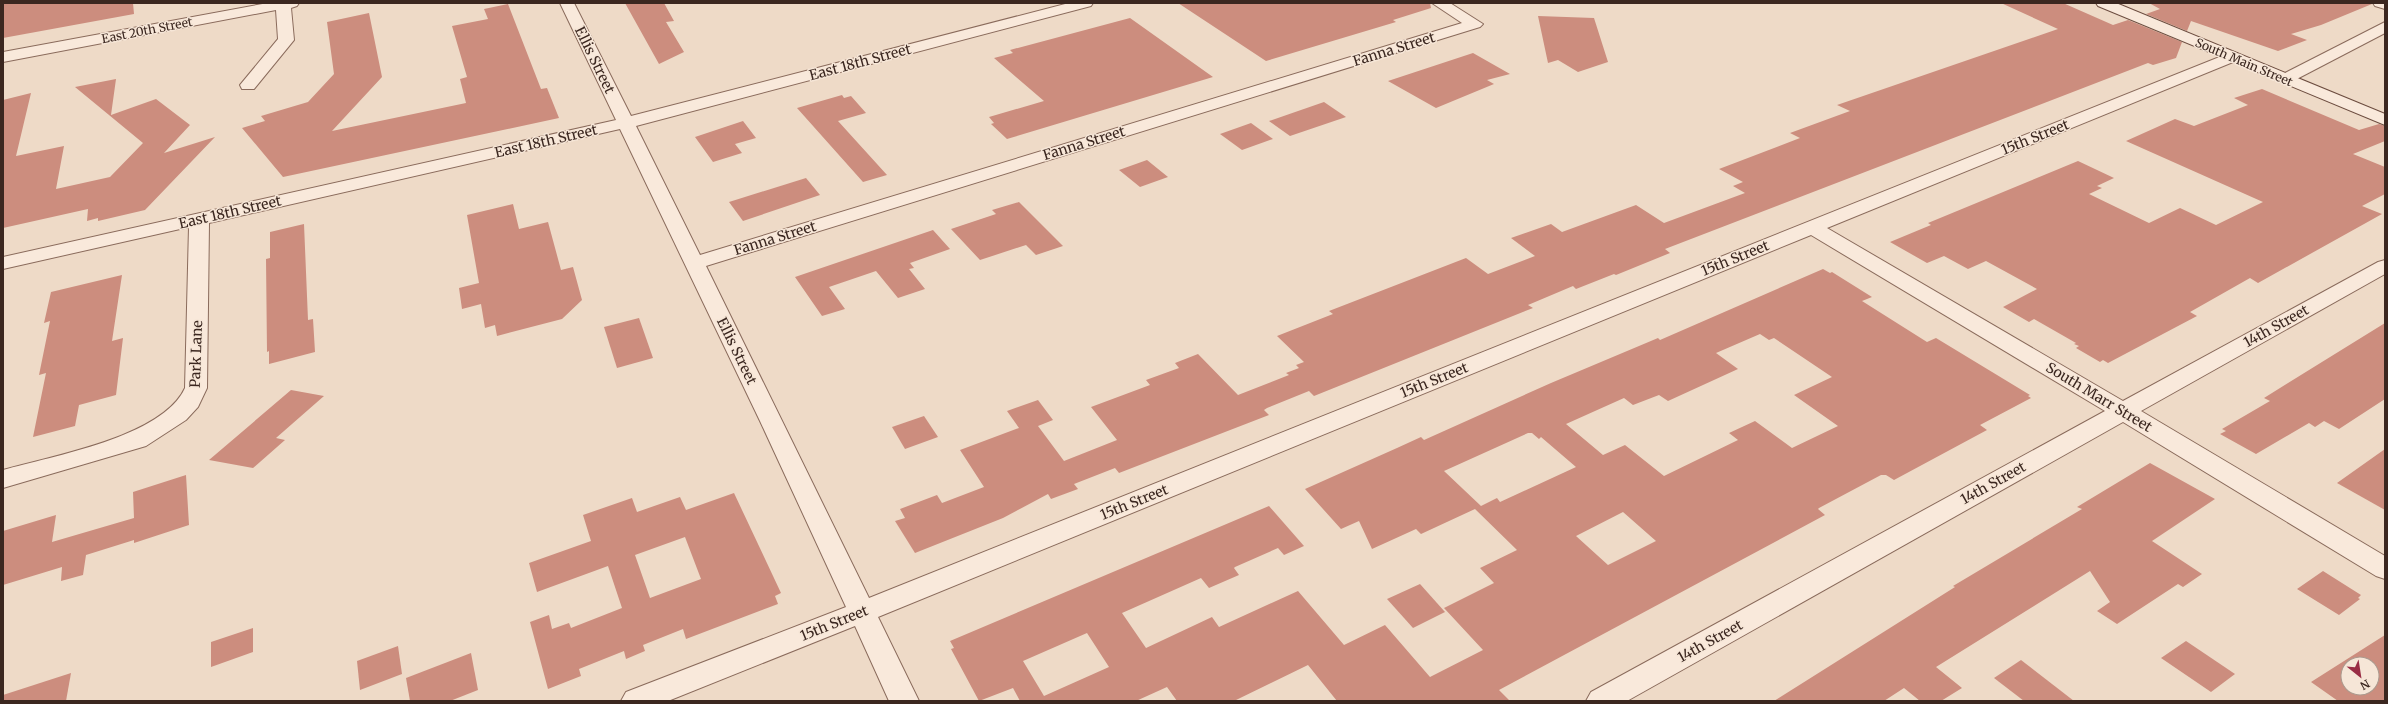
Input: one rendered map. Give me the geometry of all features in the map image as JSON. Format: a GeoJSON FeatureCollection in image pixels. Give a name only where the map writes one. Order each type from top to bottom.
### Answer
{"type":"FeatureCollection","features":[{"type":"Feature","properties":{"kind":"street","name":"Ellis Street"},"geometry":{"type":"LineString","coordinates":[[567,3],[694,263],[904,701]]}},
{"type":"Feature","properties":{"kind":"street","name":"East 18th Street"},"geometry":{"type":"LineString","coordinates":[[3,263],[626,123],[1086,3]]}},
{"type":"Feature","properties":{"kind":"street","name":"Fanna Street"},"geometry":{"type":"LineString","coordinates":[[694,263],[1475,24],[1439,3]]}},
{"type":"Feature","properties":{"kind":"street","name":"South Main Street"},"geometry":{"type":"LineString","coordinates":[[2103,3],[2385,120]]}},
{"type":"Feature","properties":{"kind":"street"},"geometry":{"type":"LineString","coordinates":[[2380,3],[2385,5]]}},
{"type":"Feature","properties":{"kind":"street"},"geometry":{"type":"LineString","coordinates":[[248,85],[286,40],[287,4]]}},
{"type":"Feature","properties":{"kind":"street","name":"East 20th Street"},"geometry":{"type":"LineString","coordinates":[[3,57],[287,4]]}},
{"type":"Feature","properties":{"kind":"street"},"geometry":{"type":"LineString","coordinates":[[2285,78],[2385,27]]}},
{"type":"Feature","properties":{"kind":"street","name":"15th Street"},"geometry":{"type":"LineString","coordinates":[[636,701],[862,612],[2232,56]]}},
{"type":"Feature","properties":{"kind":"street","name":"Park Lane"},"geometry":{"type":"LineString","coordinates":[[3,479],[138,440],[167,424],[187,407],[193,398],[196,388],[199,218]]}},
{"type":"Feature","properties":{"kind":"street","name":"South Marr Street"},"geometry":{"type":"LineString","coordinates":[[1811,228],[2123,411],[2385,569]]}},
{"type":"Feature","properties":{"kind":"street","name":"14th Street"},"geometry":{"type":"LineString","coordinates":[[1601,701],[2385,266]]}},
{"type":"Feature","properties":{"kind":"building"},"geometry":{"type":"Polygon","coordinates":[[[3,3],[133,3],[134,14],[3,38],[3,3]]]}},
{"type":"Feature","properties":{"kind":"building"},"geometry":{"type":"Polygon","coordinates":[[[625,3],[664,3],[674,21],[666,22],[684,52],[659,64],[625,3]]]}},
{"type":"Feature","properties":{"kind":"building"},"geometry":{"type":"Polygon","coordinates":[[[1178,3],[1430,3],[1431,8],[1393,20],[1396,22],[1266,61],[1178,3]]]}},
{"type":"Feature","properties":{"kind":"building"},"geometry":{"type":"Polygon","coordinates":[[[2001,3],[2063,3],[2113,25],[2128,20],[2182,42],[2176,58],[2153,65],[2148,63],[1665,249],[1670,253],[1616,275],[1614,274],[1576,289],[1573,286],[1528,305],[1533,308],[1314,396],[1309,391],[1264,410],[1269,415],[1119,473],[1115,468],[1074,484],[1078,489],[1051,499],[1048,494],[1003,518],[915,553],[895,521],[905,518],[900,509],[937,495],[942,503],[984,487],[960,450],[1019,428],[1007,411],[1038,400],[1053,420],[1038,426],[1064,461],[1117,440],[1091,407],[1150,385],[1146,380],[1179,368],[1175,363],[1198,354],[1238,395],[1289,375],[1286,373],[1299,368],[1296,365],[1304,362],[1277,336],[1333,314],[1329,311],[1466,258],[1488,274],[1535,256],[1511,238],[1551,224],[1562,232],[1636,205],[1664,223],[1745,193],[1733,186],[1743,182],[1719,169],[1800,138],[1790,133],[1850,111],[1837,105],[2058,29],[2001,3]]]}},
{"type":"Feature","properties":{"kind":"building"},"geometry":{"type":"Polygon","coordinates":[[[2149,3],[2372,4],[2321,25],[2291,34],[2307,40],[2278,51],[2191,21],[2187,31],[2146,14],[2160,9],[2149,3]]]}},
{"type":"Feature","properties":{"kind":"building"},"geometry":{"type":"Polygon","coordinates":[[[508,4],[541,89],[547,88],[559,118],[283,177],[242,128],[265,121],[261,116],[308,102],[334,74],[327,22],[369,13],[382,77],[332,131],[466,103],[460,79],[467,77],[452,26],[488,19],[484,9],[508,4]]]}},
{"type":"Feature","properties":{"kind":"building"},"geometry":{"type":"Polygon","coordinates":[[[1538,16],[1594,18],[1608,62],[1578,72],[1558,60],[1548,63],[1538,16]]]}},
{"type":"Feature","properties":{"kind":"building"},"geometry":{"type":"Polygon","coordinates":[[[1130,18],[1213,77],[1007,139],[991,124],[994,123],[989,117],[1044,101],[994,58],[1013,53],[1010,50],[1130,18]]]}},
{"type":"Feature","properties":{"kind":"building"},"geometry":{"type":"Polygon","coordinates":[[[1473,53],[1510,74],[1487,80],[1494,84],[1436,108],[1388,81],[1473,53]]]}},
{"type":"Feature","properties":{"kind":"building"},"geometry":{"type":"Polygon","coordinates":[[[116,79],[111,115],[156,99],[190,125],[164,153],[215,137],[145,210],[98,221],[98,218],[87,221],[88,209],[3,228],[3,100],[31,93],[16,156],[64,146],[56,189],[110,177],[143,143],[75,87],[116,79]]]}},
{"type":"Feature","properties":{"kind":"building"},"geometry":{"type":"Polygon","coordinates":[[[2262,89],[2359,130],[2379,124],[2385,126],[2385,141],[2353,154],[2385,167],[2385,194],[2362,206],[2382,214],[2258,283],[2250,278],[2190,312],[2197,316],[2108,363],[2103,360],[2100,362],[2076,348],[2079,346],[2074,344],[2076,343],[2034,319],[2029,322],[2003,307],[2037,289],[1986,261],[1968,269],[1944,256],[1927,263],[1890,242],[1931,225],[1928,223],[2078,161],[2114,178],[2097,186],[2102,188],[2089,194],[2149,223],[2180,208],[2216,225],[2263,202],[2126,141],[2175,119],[2194,126],[2248,105],[2234,98],[2262,89]]]}},
{"type":"Feature","properties":{"kind":"building"},"geometry":{"type":"Polygon","coordinates":[[[842,95],[844,98],[851,96],[866,113],[838,121],[887,175],[863,182],[797,108],[842,95]]]}},
{"type":"Feature","properties":{"kind":"building"},"geometry":{"type":"Polygon","coordinates":[[[1324,102],[1346,117],[1290,136],[1269,121],[1324,102]]]}},
{"type":"Feature","properties":{"kind":"building"},"geometry":{"type":"Polygon","coordinates":[[[743,121],[756,138],[735,144],[742,153],[713,162],[695,137],[743,121]]]}},
{"type":"Feature","properties":{"kind":"building"},"geometry":{"type":"Polygon","coordinates":[[[1251,123],[1273,139],[1242,150],[1220,134],[1251,123]]]}},
{"type":"Feature","properties":{"kind":"building"},"geometry":{"type":"Polygon","coordinates":[[[1147,160],[1168,177],[1140,187],[1119,170],[1147,160]]]}},
{"type":"Feature","properties":{"kind":"building"},"geometry":{"type":"Polygon","coordinates":[[[806,178],[820,195],[743,221],[729,202],[806,178]]]}},
{"type":"Feature","properties":{"kind":"building"},"geometry":{"type":"Polygon","coordinates":[[[1019,202],[1063,246],[1036,255],[1026,245],[980,260],[951,229],[996,214],[992,210],[1019,202]]]}},
{"type":"Feature","properties":{"kind":"building"},"geometry":{"type":"Polygon","coordinates":[[[513,204],[519,229],[548,222],[561,270],[573,267],[582,300],[562,319],[497,336],[495,325],[485,328],[481,304],[462,309],[459,288],[479,283],[467,215],[513,204]]]}},
{"type":"Feature","properties":{"kind":"building"},"geometry":{"type":"Polygon","coordinates":[[[304,224],[308,320],[313,319],[315,352],[269,364],[269,351],[267,352],[266,259],[270,258],[270,232],[304,224]]]}},
{"type":"Feature","properties":{"kind":"building"},"geometry":{"type":"Polygon","coordinates":[[[933,230],[950,249],[910,263],[914,268],[909,269],[925,289],[898,298],[876,271],[829,287],[845,309],[822,316],[795,277],[933,230]]]}},
{"type":"Feature","properties":{"kind":"building"},"geometry":{"type":"Polygon","coordinates":[[[1823,269],[1830,273],[1832,272],[1872,297],[1862,301],[1927,342],[1936,338],[2030,395],[2028,396],[2031,398],[1980,425],[1987,430],[1894,480],[1886,475],[1881,475],[1819,508],[1818,509],[1825,515],[1499,690],[1510,701],[1337,701],[1308,665],[1234,701],[1177,701],[1167,687],[1136,701],[1020,701],[1013,688],[979,701],[951,649],[954,648],[950,641],[1269,506],[1304,546],[1284,555],[1278,548],[1235,567],[1234,568],[1239,575],[1209,588],[1201,578],[1122,613],[1146,648],[1212,617],[1219,627],[1298,591],[1344,645],[1385,625],[1430,677],[1483,650],[1444,608],[1494,583],[1480,568],[1517,550],[1475,509],[1421,534],[1416,529],[1372,549],[1359,521],[1341,529],[1305,489],[1421,437],[1424,440],[1551,383],[1658,338],[1660,340],[1823,269]],[[1760,334],[1716,353],[1738,369],[1668,401],[1659,395],[1633,405],[1624,398],[1566,424],[1603,455],[1625,445],[1664,476],[1738,440],[1729,433],[1755,421],[1792,448],[1838,426],[1794,395],[1832,377],[1774,338],[1769,340],[1760,334]],[[1528,433],[1444,471],[1481,506],[1497,498],[1500,502],[1576,467],[1541,437],[1539,439],[1532,433],[1528,433]],[[1623,512],[1576,536],[1608,565],[1656,541],[1623,512]],[[1087,633],[1023,661],[1044,696],[1109,667],[1087,633]]]}},
{"type":"Feature","properties":{"kind":"building"},"geometry":{"type":"Polygon","coordinates":[[[122,275],[112,341],[123,338],[116,395],[79,405],[75,426],[33,437],[46,373],[39,375],[50,321],[44,323],[51,292],[122,275]]]}},
{"type":"Feature","properties":{"kind":"building"},"geometry":{"type":"Polygon","coordinates":[[[639,318],[653,358],[617,368],[604,327],[639,318]]]}},
{"type":"Feature","properties":{"kind":"building"},"geometry":{"type":"Polygon","coordinates":[[[2385,323],[2385,399],[2339,429],[2324,421],[2315,427],[2309,423],[2256,454],[2220,434],[2226,431],[2222,429],[2270,401],[2264,398],[2385,323]]]}},
{"type":"Feature","properties":{"kind":"building"},"geometry":{"type":"Polygon","coordinates":[[[291,390],[324,396],[276,438],[285,440],[253,468],[209,460],[291,390]]]}},
{"type":"Feature","properties":{"kind":"building"},"geometry":{"type":"Polygon","coordinates":[[[924,416],[938,437],[905,449],[892,427],[924,416]]]}},
{"type":"Feature","properties":{"kind":"building"},"geometry":{"type":"Polygon","coordinates":[[[2385,449],[2385,510],[2337,483],[2385,449]]]}},
{"type":"Feature","properties":{"kind":"building"},"geometry":{"type":"Polygon","coordinates":[[[2150,463],[2215,499],[2152,541],[2202,574],[2183,587],[2178,584],[2117,624],[2097,611],[2110,602],[2090,571],[1936,667],[1962,688],[1941,701],[1920,701],[1904,688],[1884,701],[1774,701],[1955,587],[1953,586],[2082,509],[2077,507],[2150,463]]]}},
{"type":"Feature","properties":{"kind":"building"},"geometry":{"type":"Polygon","coordinates":[[[186,475],[189,525],[134,543],[134,540],[86,555],[83,575],[61,581],[62,567],[3,585],[3,531],[56,515],[52,542],[134,518],[133,492],[186,475]]]}},
{"type":"Feature","properties":{"kind":"building"},"geometry":{"type":"Polygon","coordinates":[[[734,493],[781,593],[775,596],[778,604],[686,639],[683,629],[643,645],[645,651],[626,659],[624,651],[579,669],[581,676],[548,689],[530,622],[549,615],[552,629],[569,623],[571,628],[622,608],[608,566],[537,592],[529,563],[591,541],[583,515],[632,498],[637,512],[680,497],[686,510],[734,493]],[[685,537],[635,555],[650,598],[701,579],[685,537]]]}},
{"type":"Feature","properties":{"kind":"building"},"geometry":{"type":"Polygon","coordinates":[[[2323,571],[2361,595],[2358,598],[2360,599],[2339,615],[2297,589],[2323,571]]]}},
{"type":"Feature","properties":{"kind":"building"},"geometry":{"type":"Polygon","coordinates":[[[1420,584],[1445,612],[1413,628],[1387,599],[1420,584]]]}},
{"type":"Feature","properties":{"kind":"building"},"geometry":{"type":"Polygon","coordinates":[[[253,628],[253,652],[211,667],[211,642],[253,628]]]}},
{"type":"Feature","properties":{"kind":"building"},"geometry":{"type":"Polygon","coordinates":[[[2385,635],[2385,701],[2338,701],[2311,682],[2340,664],[2340,696],[2380,696],[2380,656],[2352,656],[2385,635]]]}},
{"type":"Feature","properties":{"kind":"building"},"geometry":{"type":"Polygon","coordinates":[[[2186,641],[2235,674],[2211,692],[2161,658],[2186,641]]]}},
{"type":"Feature","properties":{"kind":"building"},"geometry":{"type":"Polygon","coordinates":[[[398,646],[402,674],[360,690],[357,661],[398,646]]]}},
{"type":"Feature","properties":{"kind":"building"},"geometry":{"type":"Polygon","coordinates":[[[471,653],[478,690],[450,701],[410,701],[406,678],[471,653]]]}},
{"type":"Feature","properties":{"kind":"building"},"geometry":{"type":"Polygon","coordinates":[[[2021,660],[2074,701],[2024,701],[1994,678],[2021,660]]]}},
{"type":"Feature","properties":{"kind":"building"},"geometry":{"type":"Polygon","coordinates":[[[71,673],[66,701],[3,701],[3,695],[71,673]]]}}]}
